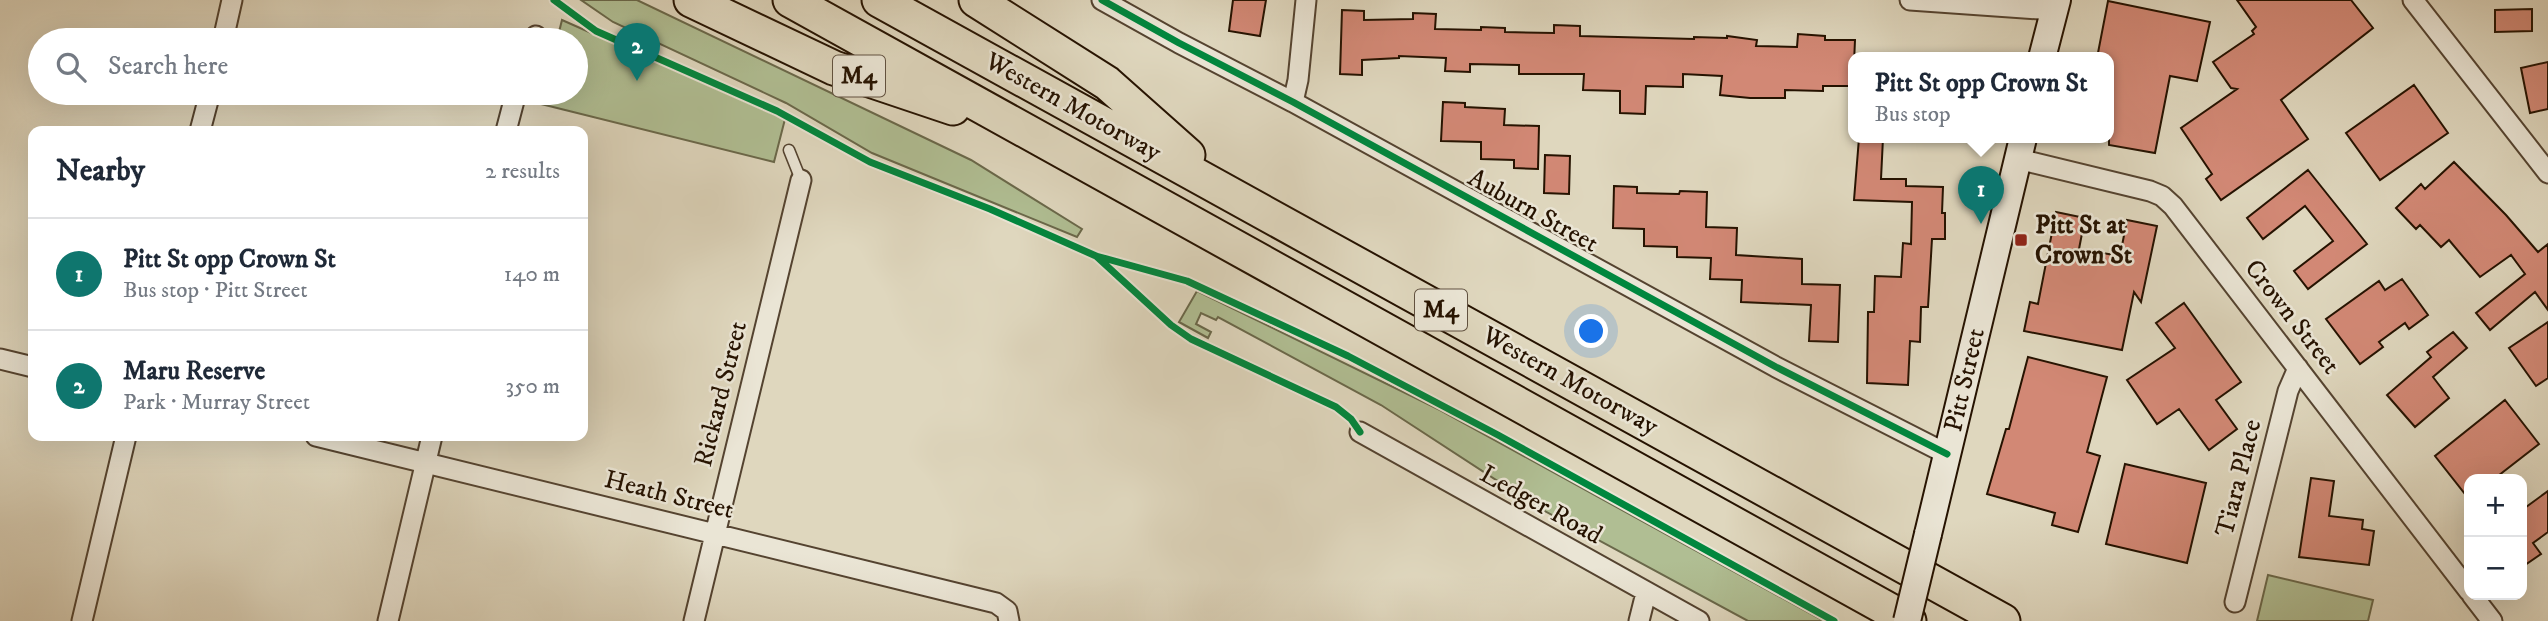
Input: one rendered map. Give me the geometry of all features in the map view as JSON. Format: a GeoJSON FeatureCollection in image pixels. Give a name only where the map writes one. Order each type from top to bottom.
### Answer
{"type":"FeatureCollection","features":[{"type":"Feature","properties":{"kind":"highway","name":"M4"},"geometry":{"type":"LineString","coordinates":[[691,0],[834,68],[1035,136]]}},
{"type":"Feature","properties":{"kind":"highway","name":"Western Motorway"},"geometry":{"type":"LineString","coordinates":[[790,0],[1908,621]]}},
{"type":"Feature","properties":{"kind":"highway","name":"Western Motorway"},"geometry":{"type":"LineString","coordinates":[[879,0],[2003,621]]}},
{"type":"Feature","properties":{"kind":"highway"},"geometry":{"type":"LineString","coordinates":[[976,0],[1107,83],[1231,194]]}},
{"type":"Feature","properties":{"kind":"main road"},"geometry":{"type":"LineString","coordinates":[[2043,52],[2055,5]]}},
{"type":"Feature","properties":{"kind":"main road","name":"Pitt Street"},"geometry":{"type":"LineString","coordinates":[[1908,621],[2020,148]]}},
{"type":"Feature","properties":{"kind":"street"},"geometry":{"type":"LineString","coordinates":[[226,28],[232,0]]}},
{"type":"Feature","properties":{"kind":"street","name":"Auburn Street"},"geometry":{"type":"LineString","coordinates":[[1102,0],[1765,361],[1947,454]]}},
{"type":"Feature","properties":{"kind":"street"},"geometry":{"type":"LineString","coordinates":[[1293,102],[1298,80],[1306,0]]}},
{"type":"Feature","properties":{"kind":"street"},"geometry":{"type":"LineString","coordinates":[[1910,0],[2055,5]]}},
{"type":"Feature","properties":{"kind":"street"},"geometry":{"type":"LineString","coordinates":[[2413,0],[2540,153],[2548,173]]}},
{"type":"Feature","properties":{"kind":"street"},"geometry":{"type":"LineString","coordinates":[[201,126],[207,105]]}},
{"type":"Feature","properties":{"kind":"street"},"geometry":{"type":"LineString","coordinates":[[507,126],[513,105]]}},
{"type":"Feature","properties":{"kind":"street","name":"Crown Street"},"geometry":{"type":"LineString","coordinates":[[2020,148],[2150,191],[2162,196],[2173,206],[2464,584]]}},
{"type":"Feature","properties":{"kind":"street","name":"Rickard Street"},"geometry":{"type":"LineString","coordinates":[[694,621],[802,180]]}},
{"type":"Feature","properties":{"kind":"street"},"geometry":{"type":"LineString","coordinates":[[0,359],[28,366]]}},
{"type":"Feature","properties":{"kind":"street","name":"Tiara Place"},"geometry":{"type":"LineString","coordinates":[[2235,603],[2288,391],[2298,368]]}},
{"type":"Feature","properties":{"kind":"street","name":"Ledger Road"},"geometry":{"type":"LineString","coordinates":[[1360,432],[1699,621]]}},
{"type":"Feature","properties":{"kind":"street"},"geometry":{"type":"LineString","coordinates":[[82,621],[125,441]]}},
{"type":"Feature","properties":{"kind":"street","name":"Heath Street"},"geometry":{"type":"LineString","coordinates":[[337,441],[996,603],[1008,616]]}},
{"type":"Feature","properties":{"kind":"street"},"geometry":{"type":"LineString","coordinates":[[388,621],[431,441]]}},
{"type":"Feature","properties":{"kind":"street"},"geometry":{"type":"LineString","coordinates":[[1639,621],[1646,593]]}},
{"type":"Feature","properties":{"kind":"street","name":"Crown Street"},"geometry":{"type":"LineString","coordinates":[[2476,600],[2492,621]]}},
{"type":"Feature","properties":{"kind":"lane"},"geometry":{"type":"LineString","coordinates":[[789,150],[802,180]]}},
{"type":"Feature","properties":{"kind":"green space"},"geometry":{"type":"Polygon","coordinates":[[[581,0],[637,0],[971,160],[1082,229],[1077,237],[872,153],[786,103],[613,22],[581,0]]]}},
{"type":"Feature","properties":{"kind":"green space"},"geometry":{"type":"Polygon","coordinates":[[[562,20],[580,28],[560,28],[562,20]]]}},
{"type":"Feature","properties":{"kind":"green space"},"geometry":{"type":"Polygon","coordinates":[[[588,32],[785,119],[774,162],[545,105],[588,105],[588,32]]]}},
{"type":"Feature","properties":{"kind":"green space"},"geometry":{"type":"Polygon","coordinates":[[[1197,291],[1440,410],[1824,621],[1748,621],[1539,508],[1381,405],[1218,317],[1216,320],[1201,313],[1196,324],[1211,332],[1208,338],[1179,322],[1197,291]]]}},
{"type":"Feature","properties":{"kind":"green space"},"geometry":{"type":"Polygon","coordinates":[[[2268,575],[2373,600],[2368,621],[2257,621],[2268,575]]]}},
{"type":"Feature","properties":{"kind":"building"},"geometry":{"type":"Polygon","coordinates":[[[1233,0],[1266,0],[1260,36],[1229,31],[1233,0]]]}},
{"type":"Feature","properties":{"kind":"building"},"geometry":{"type":"Polygon","coordinates":[[[2237,0],[2351,0],[2373,28],[2281,100],[2308,139],[2221,200],[2206,179],[2212,174],[2181,128],[2237,89],[2231,88],[2213,62],[2254,34],[2252,31],[2256,27],[2237,0]]]}},
{"type":"Feature","properties":{"kind":"building"},"geometry":{"type":"Polygon","coordinates":[[[2108,1],[2210,22],[2197,81],[2170,76],[2155,153],[2109,145],[2114,143],[2114,52],[2098,52],[2108,1]]]}},
{"type":"Feature","properties":{"kind":"building"},"geometry":{"type":"Polygon","coordinates":[[[2532,9],[2532,31],[2495,32],[2495,10],[2532,9]]]}},
{"type":"Feature","properties":{"kind":"building"},"geometry":{"type":"Polygon","coordinates":[[[1342,10],[1364,11],[1364,20],[1413,19],[1413,13],[1436,14],[1435,29],[1481,30],[1481,27],[1505,28],[1505,32],[1554,33],[1554,25],[1580,26],[1580,36],[1694,39],[1727,36],[1757,40],[1756,46],[1797,47],[1798,34],[1825,36],[1825,40],[1855,40],[1854,52],[1848,52],[1848,86],[1823,86],[1823,91],[1785,90],[1785,98],[1750,98],[1720,95],[1722,76],[1683,74],[1683,87],[1646,86],[1645,114],[1620,113],[1620,91],[1583,90],[1584,74],[1519,74],[1519,65],[1470,64],[1470,72],[1445,71],[1446,58],[1399,56],[1362,60],[1362,75],[1340,74],[1342,10]]]}},
{"type":"Feature","properties":{"kind":"building"},"geometry":{"type":"Polygon","coordinates":[[[2548,62],[2548,109],[2530,113],[2521,68],[2548,62]]]}},
{"type":"Feature","properties":{"kind":"building"},"geometry":{"type":"Polygon","coordinates":[[[2414,85],[2448,133],[2380,180],[2346,133],[2414,85]]]}},
{"type":"Feature","properties":{"kind":"building"},"geometry":{"type":"Polygon","coordinates":[[[1443,102],[1465,103],[1465,107],[1505,109],[1504,125],[1539,126],[1538,169],[1514,168],[1514,160],[1481,159],[1481,142],[1441,141],[1443,102]]]}},
{"type":"Feature","properties":{"kind":"building"},"geometry":{"type":"Polygon","coordinates":[[[1859,143],[1883,143],[1881,179],[1906,179],[1906,186],[1943,187],[1945,239],[1932,239],[1928,307],[1921,307],[1920,342],[1910,341],[1908,385],[1867,383],[1868,312],[1874,312],[1875,276],[1901,277],[1903,243],[1911,244],[1912,202],[1854,200],[1859,143]]]}},
{"type":"Feature","properties":{"kind":"building"},"geometry":{"type":"Polygon","coordinates":[[[1545,155],[1570,156],[1569,194],[1544,193],[1545,155]]]}},
{"type":"Feature","properties":{"kind":"building"},"geometry":{"type":"Polygon","coordinates":[[[2454,162],[2538,252],[2548,244],[2548,310],[2535,292],[2490,330],[2476,313],[2525,274],[2511,255],[2480,277],[2449,240],[2441,247],[2420,225],[2416,229],[2396,208],[2421,184],[2425,189],[2454,162]]]}},
{"type":"Feature","properties":{"kind":"building"},"geometry":{"type":"Polygon","coordinates":[[[2308,170],[2367,244],[2308,289],[2294,271],[2333,241],[2305,206],[2263,239],[2247,218],[2308,170]]]}},
{"type":"Feature","properties":{"kind":"building"},"geometry":{"type":"Polygon","coordinates":[[[1614,186],[1637,187],[1637,193],[1707,192],[1706,227],[1737,228],[1736,255],[1802,259],[1802,284],[1840,285],[1838,342],[1809,341],[1811,305],[1741,302],[1742,280],[1710,279],[1711,258],[1677,257],[1677,247],[1644,246],[1644,229],[1613,228],[1614,186]]]}},
{"type":"Feature","properties":{"kind":"building"},"geometry":{"type":"Polygon","coordinates":[[[2056,212],[2085,218],[2079,249],[2120,256],[2127,220],[2157,226],[2141,302],[2134,292],[2122,350],[2024,331],[2030,302],[2038,304],[2056,212]]]}},
{"type":"Feature","properties":{"kind":"building"},"geometry":{"type":"Polygon","coordinates":[[[2402,279],[2428,315],[2409,329],[2405,323],[2379,342],[2383,347],[2360,364],[2326,319],[2379,281],[2385,290],[2402,279]]]}},
{"type":"Feature","properties":{"kind":"building"},"geometry":{"type":"Polygon","coordinates":[[[2184,303],[2241,382],[2216,400],[2237,429],[2209,450],[2179,409],[2157,424],[2127,380],[2175,348],[2156,323],[2184,303]]]}},
{"type":"Feature","properties":{"kind":"building"},"geometry":{"type":"Polygon","coordinates":[[[2548,322],[2548,378],[2536,386],[2509,348],[2548,322]]]}},
{"type":"Feature","properties":{"kind":"building"},"geometry":{"type":"Polygon","coordinates":[[[2453,332],[2467,348],[2433,377],[2449,398],[2415,427],[2387,395],[2431,357],[2427,352],[2453,332]]]}},
{"type":"Feature","properties":{"kind":"building"},"geometry":{"type":"Polygon","coordinates":[[[2028,357],[2107,377],[2087,452],[2100,456],[2078,532],[2052,525],[2055,513],[1987,494],[2006,429],[2009,429],[2028,357]]]}},
{"type":"Feature","properties":{"kind":"building"},"geometry":{"type":"Polygon","coordinates":[[[2505,400],[2539,444],[2500,474],[2464,474],[2464,493],[2435,456],[2505,400]]]}},
{"type":"Feature","properties":{"kind":"building"},"geometry":{"type":"Polygon","coordinates":[[[2125,464],[2206,483],[2187,563],[2106,544],[2125,464]]]}},
{"type":"Feature","properties":{"kind":"building"},"geometry":{"type":"Polygon","coordinates":[[[2311,478],[2334,481],[2329,516],[2363,520],[2362,529],[2374,531],[2369,565],[2299,557],[2311,478]]]}},
{"type":"Feature","properties":{"kind":"building"},"geometry":{"type":"Polygon","coordinates":[[[2548,491],[2548,532],[2533,543],[2541,554],[2527,564],[2527,537],[2527,506],[2548,491]]]}},
{"type":"Feature","properties":{"kind":"cycle path"},"geometry":{"type":"LineString","coordinates":[[554,0],[596,31],[777,111],[870,162],[990,209],[1096,256],[1187,281],[1348,356],[1498,435],[1834,621]]}},
{"type":"Feature","properties":{"kind":"cycle path"},"geometry":{"type":"LineString","coordinates":[[1102,0],[1776,367],[1947,454]]}},
{"type":"Feature","properties":{"kind":"cycle path"},"geometry":{"type":"LineString","coordinates":[[1096,256],[1171,325],[1191,339],[1336,407],[1351,419],[1360,432]]}},
{"type":"Feature","properties":{"kind":"place","name":"Maru Reserve"},"geometry":{"type":"Point","coordinates":[637,81]}},
{"type":"Feature","properties":{"kind":"place","name":"Pitt St opp Crown St"},"geometry":{"type":"Point","coordinates":[1981,224]}},
{"type":"Feature","properties":{"kind":"place","name":"Pitt St at Crown St"},"geometry":{"type":"Point","coordinates":[2021,240]}}]}
